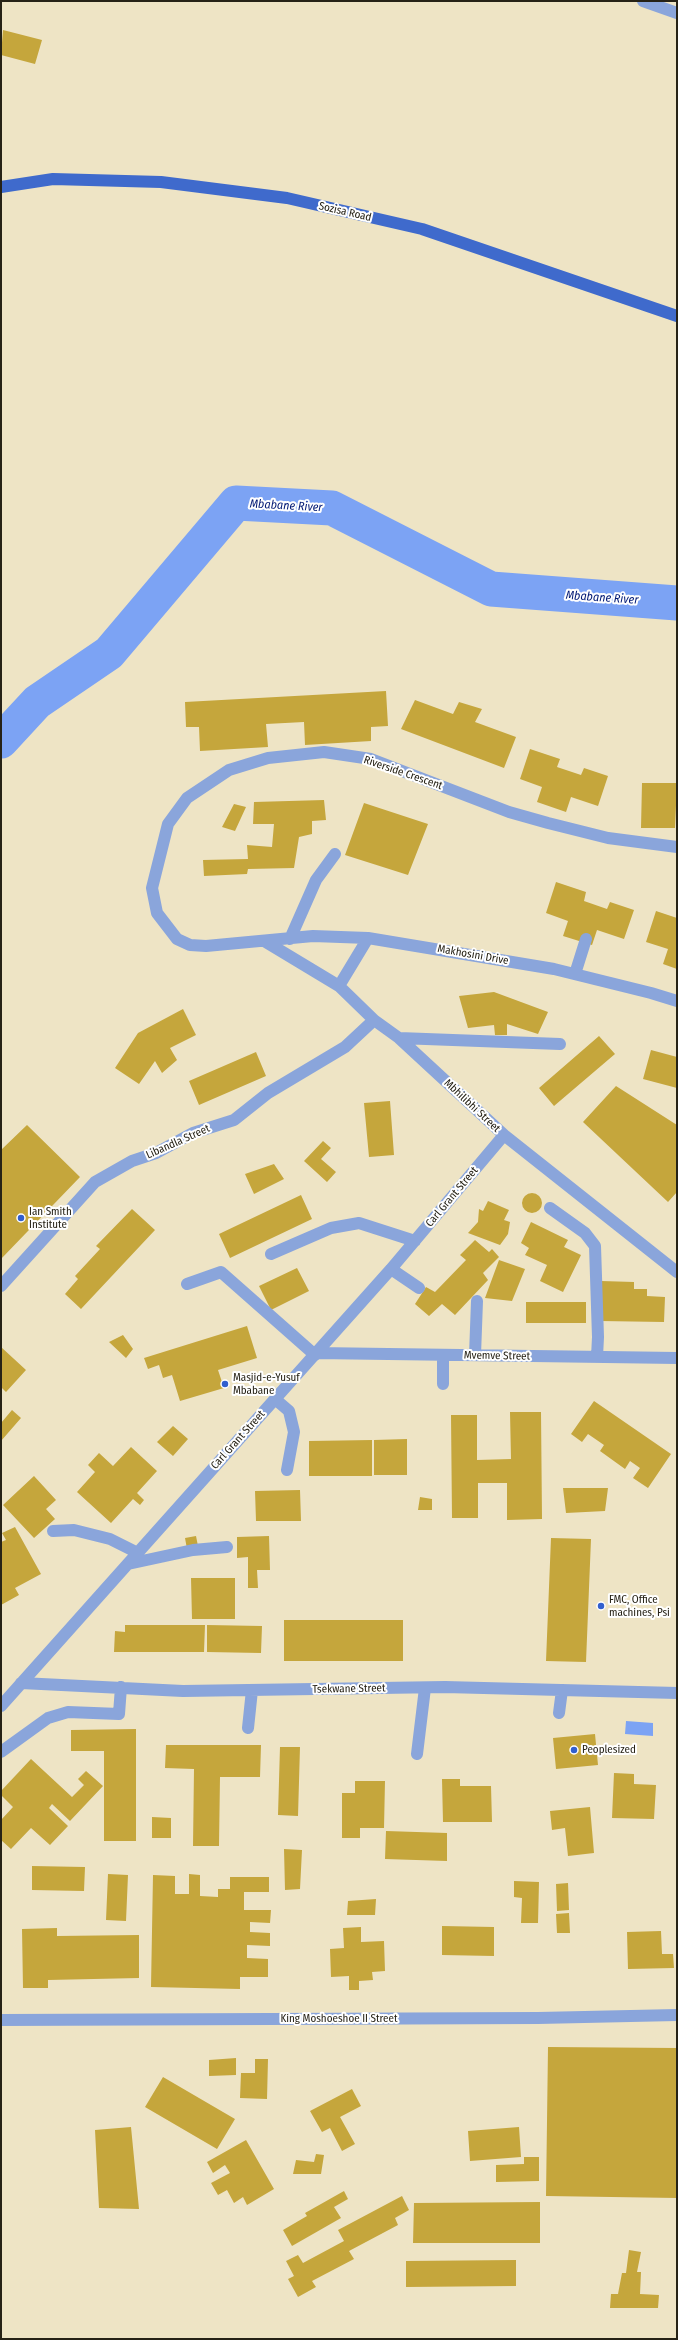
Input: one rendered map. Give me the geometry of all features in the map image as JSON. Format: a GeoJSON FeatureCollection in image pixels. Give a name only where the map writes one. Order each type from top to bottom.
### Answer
{"type":"FeatureCollection","features":[{"type":"Feature","properties":{"kind":"main road","name":"Sozisa Road"},"geometry":{"type":"LineString","coordinates":[[1,187],[53,179],[161,182],[288,198],[422,229],[677,316]]}},
{"type":"Feature","properties":{"kind":"street"},"geometry":{"type":"LineString","coordinates":[[643,1],[677,13]]}},
{"type":"Feature","properties":{"kind":"street","name":"Riverside Crescent"},"geometry":{"type":"LineString","coordinates":[[266,942],[206,946],[190,945],[177,939],[158,913],[152,888],[168,824],[187,798],[229,770],[268,758],[324,752],[372,760],[509,812],[548,824],[608,838],[677,847]]}},
{"type":"Feature","properties":{"kind":"street"},"geometry":{"type":"LineString","coordinates":[[290,939],[316,880],[335,854]]}},
{"type":"Feature","properties":{"kind":"street","name":"Makhosini Drive"},"geometry":{"type":"LineString","coordinates":[[266,942],[313,936],[368,938],[448,950],[575,974],[677,998]]}},
{"type":"Feature","properties":{"kind":"street"},"geometry":{"type":"LineString","coordinates":[[339,986],[368,938]]}},
{"type":"Feature","properties":{"kind":"street"},"geometry":{"type":"LineString","coordinates":[[575,974],[586,939]]}},
{"type":"Feature","properties":{"kind":"street","name":"Mbhilibhi Street"},"geometry":{"type":"LineString","coordinates":[[266,942],[339,986],[374,1020],[400,1038],[504,1135],[677,1272]]}},
{"type":"Feature","properties":{"kind":"street","name":"Libandla Street"},"geometry":{"type":"LineString","coordinates":[[1,1286],[95,1182],[132,1161],[156,1153],[193,1133],[234,1120],[268,1093],[345,1047],[374,1020]]}},
{"type":"Feature","properties":{"kind":"street"},"geometry":{"type":"LineString","coordinates":[[400,1038],[560,1044]]}},
{"type":"Feature","properties":{"kind":"street","name":"Carl Grant Street"},"geometry":{"type":"LineString","coordinates":[[1,1706],[391,1269],[504,1135]]}},
{"type":"Feature","properties":{"kind":"street"},"geometry":{"type":"LineString","coordinates":[[550,1208],[585,1233],[595,1246],[598,1337],[597,1357]]}},
{"type":"Feature","properties":{"kind":"street"},"geometry":{"type":"LineString","coordinates":[[271,1254],[331,1228],[359,1223],[415,1241]]}},
{"type":"Feature","properties":{"kind":"street"},"geometry":{"type":"LineString","coordinates":[[391,1269],[419,1288]]}},
{"type":"Feature","properties":{"kind":"street"},"geometry":{"type":"LineString","coordinates":[[187,1284],[221,1272],[315,1354]]}},
{"type":"Feature","properties":{"kind":"street"},"geometry":{"type":"LineString","coordinates":[[475,1355],[477,1301]]}},
{"type":"Feature","properties":{"kind":"street","name":"Mvemve Street"},"geometry":{"type":"LineString","coordinates":[[315,1354],[677,1358]]}},
{"type":"Feature","properties":{"kind":"street"},"geometry":{"type":"LineString","coordinates":[[443,1355],[443,1384]]}},
{"type":"Feature","properties":{"kind":"street"},"geometry":{"type":"LineString","coordinates":[[275,1399],[289,1411],[294,1432],[287,1470]]}},
{"type":"Feature","properties":{"kind":"street"},"geometry":{"type":"LineString","coordinates":[[53,1531],[74,1530],[110,1539],[138,1553]]}},
{"type":"Feature","properties":{"kind":"street"},"geometry":{"type":"LineString","coordinates":[[128,1564],[193,1550],[228,1547]]}},
{"type":"Feature","properties":{"kind":"street","name":"Tsekwane Street"},"geometry":{"type":"LineString","coordinates":[[21,1683],[183,1691],[425,1688],[677,1693]]}},
{"type":"Feature","properties":{"kind":"street"},"geometry":{"type":"LineString","coordinates":[[1,1752],[48,1718],[68,1712],[119,1714],[121,1687]]}},
{"type":"Feature","properties":{"kind":"street"},"geometry":{"type":"LineString","coordinates":[[417,1754],[425,1688]]}},
{"type":"Feature","properties":{"kind":"street"},"geometry":{"type":"LineString","coordinates":[[248,1728],[252,1690]]}},
{"type":"Feature","properties":{"kind":"street"},"geometry":{"type":"LineString","coordinates":[[559,1713],[562,1690]]}},
{"type":"Feature","properties":{"kind":"street","name":"King Moshoeshoe II Street"},"geometry":{"type":"LineString","coordinates":[[1,2020],[538,2018],[677,2015]]}},
{"type":"Feature","properties":{"kind":"water"},"geometry":{"type":"Polygon","coordinates":[[[626,1721],[653,1723],[653,1736],[625,1734],[626,1721]]]}},
{"type":"Feature","properties":{"kind":"building"},"geometry":{"type":"Polygon","coordinates":[[[3,30],[42,40],[35,64],[1,55],[3,30]]]}},
{"type":"Feature","properties":{"kind":"building"},"geometry":{"type":"Polygon","coordinates":[[[386,691],[388,726],[371,727],[371,741],[305,745],[304,722],[266,724],[268,747],[200,751],[199,727],[186,727],[185,702],[386,691]]]}},
{"type":"Feature","properties":{"kind":"building"},"geometry":{"type":"Polygon","coordinates":[[[415,700],[453,714],[459,702],[482,709],[475,722],[516,737],[504,768],[401,729],[415,700]]]}},
{"type":"Feature","properties":{"kind":"building"},"geometry":{"type":"Polygon","coordinates":[[[530,749],[560,759],[557,767],[581,775],[584,768],[608,776],[598,806],[571,797],[566,812],[537,802],[542,787],[520,779],[530,749]]]}},
{"type":"Feature","properties":{"kind":"building"},"geometry":{"type":"Polygon","coordinates":[[[642,783],[677,783],[675,828],[641,828],[642,783]]]}},
{"type":"Feature","properties":{"kind":"building"},"geometry":{"type":"Polygon","coordinates":[[[324,800],[326,820],[312,821],[312,834],[299,837],[294,868],[248,869],[247,874],[204,876],[203,860],[248,859],[247,845],[272,847],[274,824],[253,824],[254,802],[324,800]]]}},
{"type":"Feature","properties":{"kind":"building"},"geometry":{"type":"Polygon","coordinates":[[[364,803],[428,824],[408,875],[345,855],[364,803]]]}},
{"type":"Feature","properties":{"kind":"building"},"geometry":{"type":"Polygon","coordinates":[[[234,804],[246,807],[235,831],[222,827],[234,804]]]}},
{"type":"Feature","properties":{"kind":"building"},"geometry":{"type":"Polygon","coordinates":[[[556,882],[586,892],[584,901],[607,909],[610,902],[634,910],[624,939],[597,930],[592,945],[563,936],[568,921],[546,913],[556,882]]]}},
{"type":"Feature","properties":{"kind":"building"},"geometry":{"type":"Polygon","coordinates":[[[656,911],[677,918],[677,969],[663,964],[668,949],[646,942],[656,911]]]}},
{"type":"Feature","properties":{"kind":"building"},"geometry":{"type":"Polygon","coordinates":[[[494,992],[548,1012],[538,1034],[507,1024],[507,1035],[495,1035],[494,1025],[468,1028],[459,996],[494,992]]]}},
{"type":"Feature","properties":{"kind":"building"},"geometry":{"type":"Polygon","coordinates":[[[183,1009],[196,1035],[170,1048],[177,1060],[162,1073],[155,1061],[139,1084],[115,1068],[138,1033],[183,1009]]]}},
{"type":"Feature","properties":{"kind":"building"},"geometry":{"type":"Polygon","coordinates":[[[599,1036],[615,1054],[554,1106],[539,1088],[599,1036]]]}},
{"type":"Feature","properties":{"kind":"building"},"geometry":{"type":"Polygon","coordinates":[[[651,1050],[677,1057],[677,1088],[643,1079],[651,1050]]]}},
{"type":"Feature","properties":{"kind":"building"},"geometry":{"type":"Polygon","coordinates":[[[256,1052],[266,1076],[199,1105],[189,1081],[256,1052]]]}},
{"type":"Feature","properties":{"kind":"building"},"geometry":{"type":"Polygon","coordinates":[[[616,1086],[677,1125],[677,1192],[668,1202],[583,1122],[616,1086]]]}},
{"type":"Feature","properties":{"kind":"building"},"geometry":{"type":"Polygon","coordinates":[[[390,1101],[394,1155],[369,1157],[364,1103],[390,1101]]]}},
{"type":"Feature","properties":{"kind":"building","name":"Ian Smith Institute"},"geometry":{"type":"Polygon","coordinates":[[[27,1125],[80,1177],[1,1259],[1,1150],[27,1125]]]}},
{"type":"Feature","properties":{"kind":"building"},"geometry":{"type":"Polygon","coordinates":[[[323,1141],[331,1148],[321,1159],[336,1172],[327,1182],[304,1161],[323,1141]]]}},
{"type":"Feature","properties":{"kind":"building"},"geometry":{"type":"Polygon","coordinates":[[[274,1164],[284,1179],[254,1194],[245,1174],[274,1164]]]}},
{"type":"Feature","properties":{"kind":"building"},"geometry":{"type":"Polygon","coordinates":[[[532,1193],[539,1196],[542,1203],[539,1210],[532,1213],[525,1210],[522,1203],[525,1196],[532,1193]]]}},
{"type":"Feature","properties":{"kind":"building"},"geometry":{"type":"Polygon","coordinates":[[[301,1195],[312,1219],[230,1258],[219,1234],[301,1195]]]}},
{"type":"Feature","properties":{"kind":"building"},"geometry":{"type":"Polygon","coordinates":[[[488,1201],[509,1210],[504,1220],[510,1222],[508,1234],[500,1245],[468,1233],[478,1222],[479,1209],[483,1211],[488,1201]]]}},
{"type":"Feature","properties":{"kind":"building"},"geometry":{"type":"Polygon","coordinates":[[[132,1209],[155,1230],[81,1309],[65,1294],[78,1279],[75,1276],[100,1249],[96,1246],[132,1209]]]}},
{"type":"Feature","properties":{"kind":"building"},"geometry":{"type":"Polygon","coordinates":[[[531,1222],[568,1240],[564,1247],[581,1255],[563,1292],[540,1281],[547,1265],[525,1255],[529,1248],[521,1243],[531,1222]]]}},
{"type":"Feature","properties":{"kind":"building"},"geometry":{"type":"Polygon","coordinates":[[[475,1240],[489,1252],[492,1249],[499,1257],[483,1273],[488,1280],[455,1315],[442,1304],[429,1316],[415,1304],[426,1287],[435,1292],[466,1260],[460,1255],[475,1240]]]}},
{"type":"Feature","properties":{"kind":"building"},"geometry":{"type":"Polygon","coordinates":[[[499,1260],[525,1269],[512,1301],[485,1298],[499,1260]]]}},
{"type":"Feature","properties":{"kind":"building"},"geometry":{"type":"Polygon","coordinates":[[[297,1268],[309,1291],[271,1310],[259,1286],[297,1268]]]}},
{"type":"Feature","properties":{"kind":"building"},"geometry":{"type":"Polygon","coordinates":[[[601,1281],[634,1282],[634,1289],[647,1289],[647,1296],[665,1297],[664,1322],[600,1321],[601,1281]]]}},
{"type":"Feature","properties":{"kind":"building"},"geometry":{"type":"Polygon","coordinates":[[[526,1302],[586,1302],[586,1323],[526,1323],[526,1302]]]}},
{"type":"Feature","properties":{"kind":"building"},"geometry":{"type":"Polygon","coordinates":[[[247,1326],[257,1358],[218,1370],[224,1388],[180,1401],[172,1375],[163,1378],[159,1365],[148,1369],[144,1358],[247,1326]]]}},
{"type":"Feature","properties":{"kind":"building"},"geometry":{"type":"Polygon","coordinates":[[[123,1335],[133,1349],[126,1358],[109,1342],[123,1335]]]}},
{"type":"Feature","properties":{"kind":"building"},"geometry":{"type":"Polygon","coordinates":[[[1,1347],[26,1370],[6,1392],[1,1387],[1,1347]]]}},
{"type":"Feature","properties":{"kind":"building"},"geometry":{"type":"Polygon","coordinates":[[[594,1401],[671,1454],[648,1488],[633,1478],[640,1468],[630,1461],[625,1469],[600,1451],[604,1445],[588,1434],[582,1442],[571,1434],[594,1401]]]}},
{"type":"Feature","properties":{"kind":"building"},"geometry":{"type":"Polygon","coordinates":[[[12,1410],[21,1418],[1,1441],[1,1423],[12,1410]]]}},
{"type":"Feature","properties":{"kind":"building"},"geometry":{"type":"Polygon","coordinates":[[[510,1412],[541,1412],[542,1519],[507,1520],[507,1483],[478,1483],[478,1518],[452,1518],[451,1415],[477,1415],[477,1460],[511,1459],[510,1412]]]}},
{"type":"Feature","properties":{"kind":"building"},"geometry":{"type":"Polygon","coordinates":[[[173,1426],[188,1439],[173,1456],[157,1442],[173,1426]]]}},
{"type":"Feature","properties":{"kind":"building"},"geometry":{"type":"Polygon","coordinates":[[[407,1439],[407,1475],[374,1475],[374,1440],[407,1439]]]}},
{"type":"Feature","properties":{"kind":"building"},"geometry":{"type":"Polygon","coordinates":[[[372,1440],[372,1476],[309,1476],[309,1441],[372,1440]]]}},
{"type":"Feature","properties":{"kind":"building"},"geometry":{"type":"Polygon","coordinates":[[[131,1447],[157,1471],[137,1493],[144,1500],[140,1505],[133,1499],[111,1523],[77,1492],[95,1472],[88,1465],[99,1453],[113,1466],[131,1447]]]}},
{"type":"Feature","properties":{"kind":"building"},"geometry":{"type":"Polygon","coordinates":[[[34,1476],[56,1500],[46,1509],[55,1519],[34,1538],[3,1505],[34,1476]]]}},
{"type":"Feature","properties":{"kind":"building"},"geometry":{"type":"Polygon","coordinates":[[[563,1488],[608,1488],[605,1511],[566,1513],[563,1488]]]}},
{"type":"Feature","properties":{"kind":"building"},"geometry":{"type":"Polygon","coordinates":[[[300,1490],[301,1521],[256,1521],[255,1491],[300,1490]]]}},
{"type":"Feature","properties":{"kind":"building"},"geometry":{"type":"Polygon","coordinates":[[[420,1497],[432,1499],[432,1510],[418,1510],[420,1497]]]}},
{"type":"Feature","properties":{"kind":"building"},"geometry":{"type":"Polygon","coordinates":[[[15,1527],[41,1574],[15,1588],[19,1595],[1,1605],[1,1542],[6,1540],[2,1533],[15,1527]]]}},
{"type":"Feature","properties":{"kind":"building"},"geometry":{"type":"Polygon","coordinates":[[[196,1536],[198,1546],[187,1549],[185,1538],[196,1536]]]}},
{"type":"Feature","properties":{"kind":"building"},"geometry":{"type":"Polygon","coordinates":[[[269,1536],[270,1570],[257,1570],[258,1588],[248,1588],[248,1557],[237,1558],[237,1537],[269,1536]]]}},
{"type":"Feature","properties":{"kind":"building"},"geometry":{"type":"Polygon","coordinates":[[[551,1538],[591,1539],[586,1662],[546,1661],[551,1538]]]}},
{"type":"Feature","properties":{"kind":"building"},"geometry":{"type":"Polygon","coordinates":[[[191,1578],[235,1578],[235,1619],[192,1619],[191,1578]]]}},
{"type":"Feature","properties":{"kind":"building"},"geometry":{"type":"Polygon","coordinates":[[[284,1620],[403,1620],[403,1661],[284,1661],[284,1620]]]}},
{"type":"Feature","properties":{"kind":"building"},"geometry":{"type":"Polygon","coordinates":[[[125,1625],[205,1625],[204,1652],[114,1652],[115,1631],[125,1632],[125,1625]]]}},
{"type":"Feature","properties":{"kind":"building"},"geometry":{"type":"Polygon","coordinates":[[[207,1625],[262,1626],[261,1653],[207,1652],[207,1625]]]}},
{"type":"Feature","properties":{"kind":"building"},"geometry":{"type":"Polygon","coordinates":[[[136,1729],[136,1841],[104,1841],[104,1751],[71,1751],[71,1730],[136,1729]]]}},
{"type":"Feature","properties":{"kind":"building"},"geometry":{"type":"Polygon","coordinates":[[[595,1734],[598,1765],[556,1769],[553,1738],[595,1734]]]}},
{"type":"Feature","properties":{"kind":"building"},"geometry":{"type":"Polygon","coordinates":[[[166,1745],[261,1745],[260,1777],[220,1777],[219,1846],[193,1846],[194,1769],[165,1768],[166,1745]]]}},
{"type":"Feature","properties":{"kind":"building"},"geometry":{"type":"Polygon","coordinates":[[[280,1747],[300,1747],[298,1816],[278,1815],[280,1747]]]}},
{"type":"Feature","properties":{"kind":"building"},"geometry":{"type":"Polygon","coordinates":[[[31,1759],[72,1797],[84,1785],[78,1779],[86,1771],[103,1786],[70,1821],[52,1804],[49,1808],[68,1826],[50,1845],[31,1828],[11,1849],[1,1840],[1,1820],[13,1807],[1,1795],[1,1791],[31,1759]]]}},
{"type":"Feature","properties":{"kind":"building"},"geometry":{"type":"Polygon","coordinates":[[[614,1773],[634,1774],[634,1784],[656,1785],[654,1819],[612,1818],[614,1773]]]}},
{"type":"Feature","properties":{"kind":"building"},"geometry":{"type":"Polygon","coordinates":[[[442,1779],[460,1779],[460,1786],[491,1786],[492,1822],[443,1822],[442,1779]]]}},
{"type":"Feature","properties":{"kind":"building"},"geometry":{"type":"Polygon","coordinates":[[[355,1781],[385,1781],[384,1828],[360,1828],[360,1838],[342,1838],[342,1793],[355,1793],[355,1781]]]}},
{"type":"Feature","properties":{"kind":"building"},"geometry":{"type":"Polygon","coordinates":[[[590,1807],[594,1853],[568,1856],[565,1828],[552,1830],[550,1811],[590,1807]]]}},
{"type":"Feature","properties":{"kind":"building"},"geometry":{"type":"Polygon","coordinates":[[[152,1817],[171,1818],[171,1838],[152,1838],[152,1817]]]}},
{"type":"Feature","properties":{"kind":"building"},"geometry":{"type":"Polygon","coordinates":[[[386,1831],[447,1833],[447,1861],[385,1859],[386,1831]]]}},
{"type":"Feature","properties":{"kind":"building"},"geometry":{"type":"Polygon","coordinates":[[[284,1849],[302,1850],[300,1889],[285,1890],[284,1849]]]}},
{"type":"Feature","properties":{"kind":"building"},"geometry":{"type":"Polygon","coordinates":[[[32,1866],[85,1867],[84,1891],[32,1890],[32,1866]]]}},
{"type":"Feature","properties":{"kind":"building"},"geometry":{"type":"Polygon","coordinates":[[[108,1874],[128,1875],[126,1921],[106,1920],[108,1874]]]}},
{"type":"Feature","properties":{"kind":"building"},"geometry":{"type":"Polygon","coordinates":[[[189,1874],[200,1875],[200,1896],[218,1897],[218,1889],[230,1889],[230,1877],[269,1877],[269,1892],[244,1892],[244,1910],[271,1910],[270,1923],[250,1922],[250,1932],[270,1933],[270,1946],[247,1945],[247,1958],[268,1959],[268,1977],[240,1977],[240,1989],[151,1987],[153,1875],[175,1876],[175,1894],[189,1894],[189,1874]]]}},
{"type":"Feature","properties":{"kind":"building"},"geometry":{"type":"Polygon","coordinates":[[[514,1881],[539,1882],[538,1923],[521,1923],[522,1898],[514,1897],[514,1881]]]}},
{"type":"Feature","properties":{"kind":"building"},"geometry":{"type":"Polygon","coordinates":[[[568,1883],[569,1910],[557,1911],[556,1884],[568,1883]]]}},
{"type":"Feature","properties":{"kind":"building"},"geometry":{"type":"Polygon","coordinates":[[[376,1899],[375,1915],[347,1915],[348,1901],[376,1899]]]}},
{"type":"Feature","properties":{"kind":"building"},"geometry":{"type":"Polygon","coordinates":[[[569,1913],[570,1933],[557,1933],[556,1914],[569,1913]]]}},
{"type":"Feature","properties":{"kind":"building"},"geometry":{"type":"Polygon","coordinates":[[[442,1926],[494,1927],[494,1956],[442,1955],[442,1926]]]}},
{"type":"Feature","properties":{"kind":"building"},"geometry":{"type":"Polygon","coordinates":[[[361,1927],[361,1942],[384,1941],[385,1971],[372,1972],[373,1980],[359,1981],[359,1990],[349,1990],[349,1976],[331,1977],[330,1949],[344,1948],[343,1928],[361,1927]]]}},
{"type":"Feature","properties":{"kind":"building"},"geometry":{"type":"Polygon","coordinates":[[[57,1928],[57,1936],[139,1935],[139,1978],[48,1980],[48,1988],[23,1988],[22,1929],[57,1928]]]}},
{"type":"Feature","properties":{"kind":"building"},"geometry":{"type":"Polygon","coordinates":[[[661,1931],[662,1954],[673,1954],[674,1968],[628,1969],[627,1932],[661,1931]]]}},
{"type":"Feature","properties":{"kind":"building"},"geometry":{"type":"Polygon","coordinates":[[[548,2047],[677,2048],[677,2198],[546,2196],[548,2047]]]}},
{"type":"Feature","properties":{"kind":"building"},"geometry":{"type":"Polygon","coordinates":[[[236,2058],[236,2075],[209,2076],[209,2060],[236,2058]]]}},
{"type":"Feature","properties":{"kind":"building"},"geometry":{"type":"Polygon","coordinates":[[[255,2059],[268,2059],[267,2099],[240,2098],[241,2073],[255,2073],[255,2059]]]}},
{"type":"Feature","properties":{"kind":"building"},"geometry":{"type":"Polygon","coordinates":[[[163,2077],[235,2119],[217,2149],[145,2107],[163,2077]]]}},
{"type":"Feature","properties":{"kind":"building"},"geometry":{"type":"Polygon","coordinates":[[[352,2089],[361,2106],[340,2117],[355,2144],[342,2151],[330,2128],[322,2132],[310,2111],[352,2089]]]}},
{"type":"Feature","properties":{"kind":"building"},"geometry":{"type":"Polygon","coordinates":[[[131,2127],[139,2209],[99,2208],[95,2130],[131,2127]]]}},
{"type":"Feature","properties":{"kind":"building"},"geometry":{"type":"Polygon","coordinates":[[[519,2127],[521,2157],[470,2161],[468,2131],[519,2127]]]}},
{"type":"Feature","properties":{"kind":"building"},"geometry":{"type":"Polygon","coordinates":[[[246,2140],[274,2189],[247,2205],[243,2197],[234,2203],[227,2190],[218,2195],[211,2183],[230,2173],[225,2165],[213,2173],[207,2162],[246,2140]]]}},
{"type":"Feature","properties":{"kind":"building"},"geometry":{"type":"Polygon","coordinates":[[[316,2154],[324,2155],[321,2174],[293,2174],[296,2160],[314,2162],[316,2154]]]}},
{"type":"Feature","properties":{"kind":"building"},"geometry":{"type":"Polygon","coordinates":[[[524,2157],[539,2157],[539,2181],[496,2182],[496,2165],[524,2164],[524,2157]]]}},
{"type":"Feature","properties":{"kind":"building"},"geometry":{"type":"Polygon","coordinates":[[[344,2191],[348,2199],[334,2207],[341,2218],[292,2246],[283,2230],[307,2216],[305,2213],[344,2191]]]}},
{"type":"Feature","properties":{"kind":"building"},"geometry":{"type":"Polygon","coordinates":[[[402,2196],[409,2210],[395,2218],[398,2225],[349,2251],[354,2259],[312,2281],[316,2287],[298,2297],[288,2279],[294,2276],[286,2261],[298,2255],[303,2263],[344,2241],[338,2230],[402,2196]]]}},
{"type":"Feature","properties":{"kind":"building"},"geometry":{"type":"Polygon","coordinates":[[[540,2202],[540,2243],[413,2243],[414,2203],[540,2202]]]}},
{"type":"Feature","properties":{"kind":"building"},"geometry":{"type":"Polygon","coordinates":[[[629,2250],[641,2252],[637,2272],[641,2272],[640,2294],[659,2295],[658,2308],[610,2308],[611,2294],[618,2294],[622,2273],[626,2273],[629,2250]]]}},
{"type":"Feature","properties":{"kind":"building"},"geometry":{"type":"Polygon","coordinates":[[[516,2260],[516,2286],[406,2287],[406,2261],[516,2260]]]}},
{"type":"Feature","properties":{"kind":"waterway","name":"Mbabane River"},"geometry":{"type":"LineString","coordinates":[[1,741],[37,702],[109,653],[236,503],[332,508],[491,589],[677,603]]}},
{"type":"Feature","properties":{"kind":"place","name":"Ian Smith Institute"},"geometry":{"type":"Point","coordinates":[21,1218]}},
{"type":"Feature","properties":{"kind":"place","name":"Masjid-e-Yusuf Mbabane"},"geometry":{"type":"Point","coordinates":[225,1384]}},
{"type":"Feature","properties":{"kind":"place","name":"FMC, Office machines, Psi"},"geometry":{"type":"Point","coordinates":[601,1606]}},
{"type":"Feature","properties":{"kind":"place","name":"Peoplesized"},"geometry":{"type":"Point","coordinates":[574,1750]}}]}
